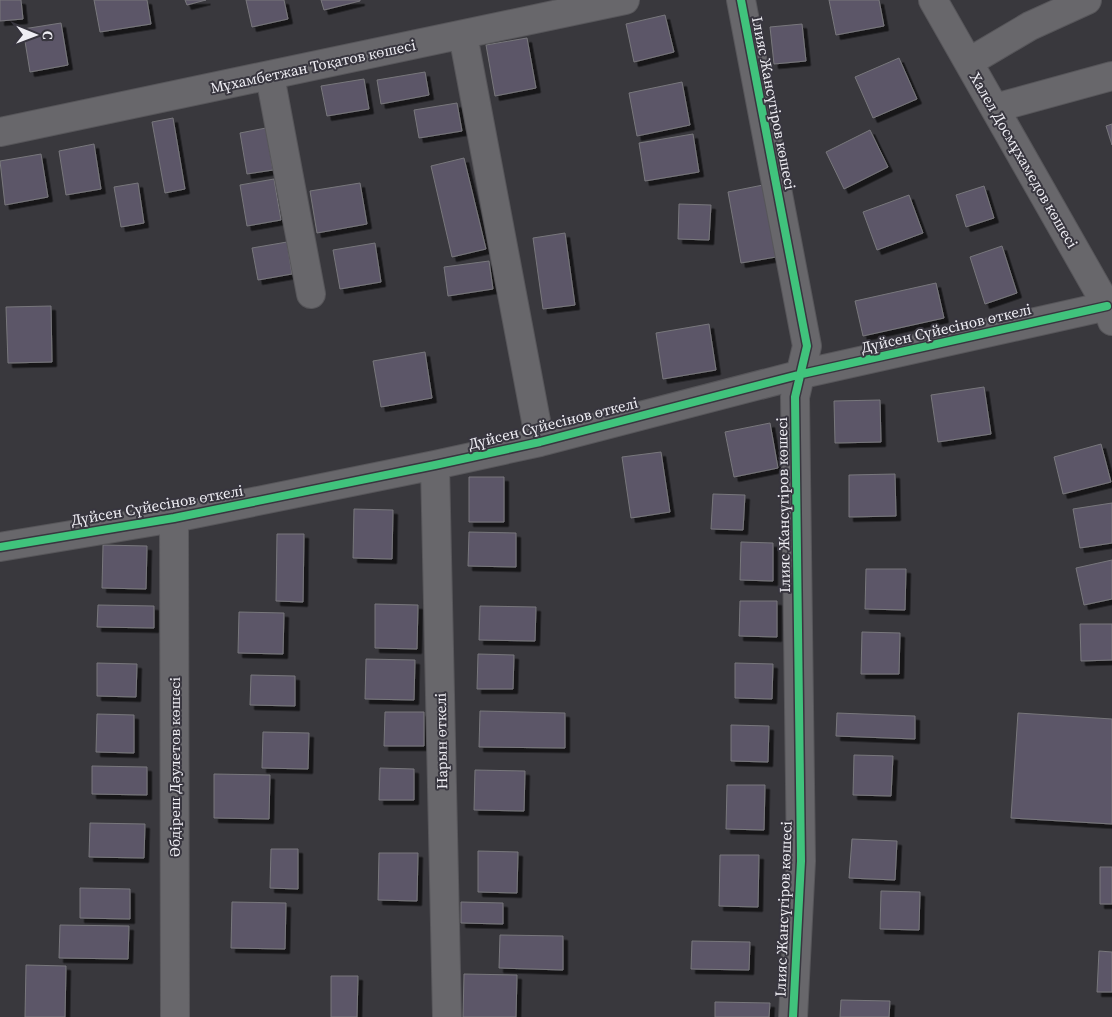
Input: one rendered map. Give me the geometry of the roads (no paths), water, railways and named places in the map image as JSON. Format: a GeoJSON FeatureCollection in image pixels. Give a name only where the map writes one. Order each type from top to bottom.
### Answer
{"type":"FeatureCollection","features":[{"type":"Feature","properties":{"kind":"street","name":"Мұхамбетжан Тоқатов көшесі"},"geometry":{"type":"LineString","coordinates":[[0,132],[625,0]]}},
{"type":"Feature","properties":{"kind":"street","name":"Ілияс Жансүгіров көшесі"},"geometry":{"type":"LineString","coordinates":[[741,0],[807,346],[802,374],[795,397],[802,861],[793,1017]]}},
{"type":"Feature","properties":{"kind":"street","name":"Халел Досмұхамедов көшесі"},"geometry":{"type":"LineString","coordinates":[[933,0],[1110,313]]}},
{"type":"Feature","properties":{"kind":"street"},"geometry":{"type":"LineString","coordinates":[[969,62],[1030,26],[1087,0]]}},
{"type":"Feature","properties":{"kind":"street"},"geometry":{"type":"LineString","coordinates":[[462,35],[540,442]]}},
{"type":"Feature","properties":{"kind":"street"},"geometry":{"type":"LineString","coordinates":[[270,76],[312,294]]}},
{"type":"Feature","properties":{"kind":"street"},"geometry":{"type":"LineString","coordinates":[[995,108],[1112,76]]}},
{"type":"Feature","properties":{"kind":"street","name":"Дүйсен Сүйесінов өткелі"},"geometry":{"type":"LineString","coordinates":[[0,547],[174,518],[435,466],[540,442],[802,374],[1110,313]]}},
{"type":"Feature","properties":{"kind":"street","name":"Нарын өткелі"},"geometry":{"type":"LineString","coordinates":[[435,466],[448,1017]]}},
{"type":"Feature","properties":{"kind":"street","name":"Әбдіреш Дәулетов көшесі"},"geometry":{"type":"LineString","coordinates":[[174,518],[174,1017]]}}]}
